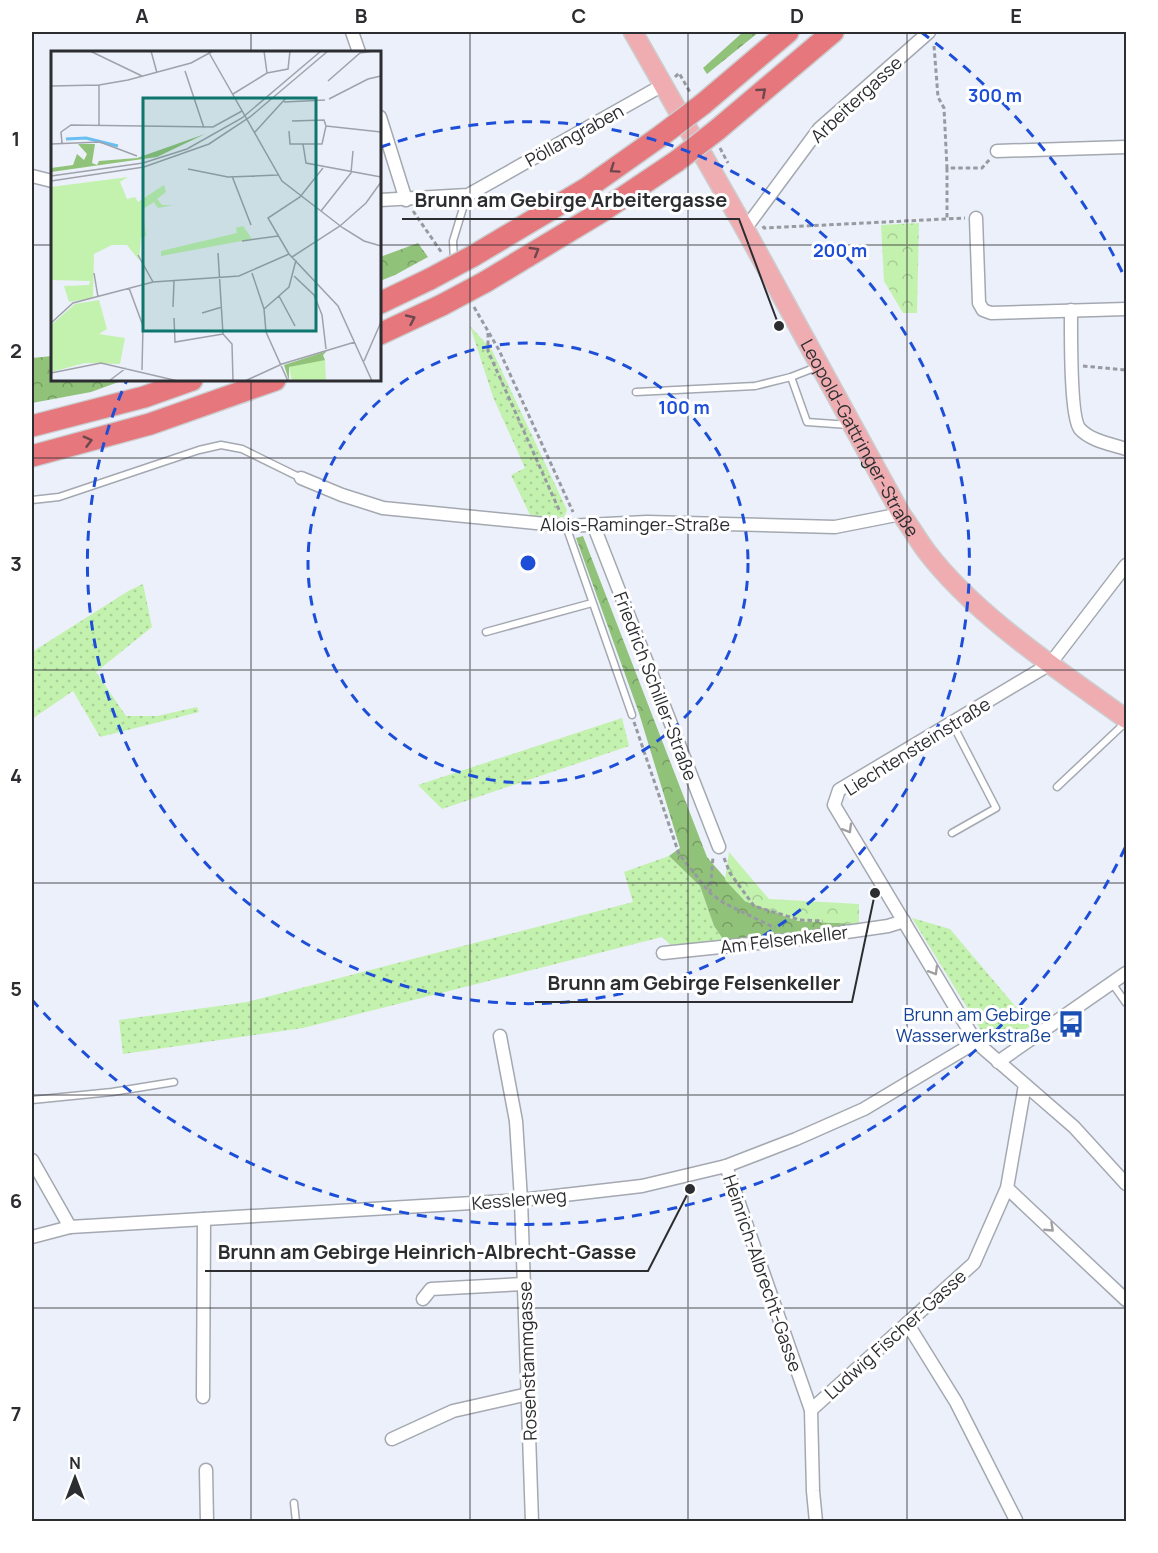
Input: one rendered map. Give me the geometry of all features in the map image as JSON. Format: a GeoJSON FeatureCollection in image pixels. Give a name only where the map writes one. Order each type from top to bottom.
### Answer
{"type":"FeatureCollection","features":[{"type":"Feature","properties":{"kind":"highway"},"geometry":{"type":"LineString","coordinates":[[381,303],[473,256],[587,188],[703,104],[788,32]]}},
{"type":"Feature","properties":{"kind":"highway"},"geometry":{"type":"LineString","coordinates":[[381,334],[485,282],[601,212],[677,161],[717,130],[832,32]]}},
{"type":"Feature","properties":{"kind":"highway"},"geometry":{"type":"LineString","coordinates":[[32,426],[144,397],[189,381]]}},
{"type":"Feature","properties":{"kind":"highway"},"geometry":{"type":"LineString","coordinates":[[32,456],[150,424],[272,381]]}},
{"type":"Feature","properties":{"kind":"main road","name":"Leopold-Gattringer-Straße"},"geometry":{"type":"LineString","coordinates":[[633,32],[663,85],[750,222],[819,366],[901,514],[927,552],[961,589],[1003,627],[1126,720]]}},
{"type":"Feature","properties":{"kind":"street"},"geometry":{"type":"LineString","coordinates":[[352,32],[359,51]]}},
{"type":"Feature","properties":{"kind":"street","name":"Arbeitergasse"},"geometry":{"type":"LineString","coordinates":[[750,222],[819,129],[931,37]]}},
{"type":"Feature","properties":{"kind":"street","name":"Pöllangraben"},"geometry":{"type":"LineString","coordinates":[[381,200],[468,195],[663,85]]}},
{"type":"Feature","properties":{"kind":"street"},"geometry":{"type":"LineString","coordinates":[[381,120],[406,200]]}},
{"type":"Feature","properties":{"kind":"street"},"geometry":{"type":"LineString","coordinates":[[997,151],[1126,147]]}},
{"type":"Feature","properties":{"kind":"street"},"geometry":{"type":"LineString","coordinates":[[32,176],[51,181]]}},
{"type":"Feature","properties":{"kind":"street"},"geometry":{"type":"LineString","coordinates":[[976,218],[979,303],[983,310],[991,313],[1126,309]]}},
{"type":"Feature","properties":{"kind":"street"},"geometry":{"type":"LineString","coordinates":[[1071,310],[1074,410],[1078,427],[1088,437],[1126,449]]}},
{"type":"Feature","properties":{"kind":"street","name":"Alois-Raminger-Straße"},"geometry":{"type":"LineString","coordinates":[[301,477],[342,495],[383,508],[566,526],[647,522],[835,527],[901,514]]}},
{"type":"Feature","properties":{"kind":"street","name":"Friedrich Schiller-Straße"},"geometry":{"type":"LineString","coordinates":[[593,524],[719,848]]}},
{"type":"Feature","properties":{"kind":"street"},"geometry":{"type":"LineString","coordinates":[[1050,664],[1126,565]]}},
{"type":"Feature","properties":{"kind":"street","name":"Liechtensteinstraße"},"geometry":{"type":"LineString","coordinates":[[1050,664],[839,790],[834,805],[976,1042],[1074,1127],[1126,1184]]}},
{"type":"Feature","properties":{"kind":"street","name":"Am Felsenkeller"},"geometry":{"type":"LineString","coordinates":[[663,953],[798,939],[888,926],[904,921]]}},
{"type":"Feature","properties":{"kind":"street"},"geometry":{"type":"LineString","coordinates":[[998,1062],[1126,973]]}},
{"type":"Feature","properties":{"kind":"street","name":"Rosenstammgasse"},"geometry":{"type":"LineString","coordinates":[[500,1036],[516,1121],[521,1200],[532,1521]]}},
{"type":"Feature","properties":{"kind":"street","name":"Kesslerweg"},"geometry":{"type":"LineString","coordinates":[[32,1237],[70,1227],[521,1200],[642,1186],[726,1166],[796,1139],[864,1108],[976,1042]]}},
{"type":"Feature","properties":{"kind":"street","name":"Ludwig Fischer-Gasse"},"geometry":{"type":"LineString","coordinates":[[811,1410],[974,1263],[1007,1188],[1024,1085]]}},
{"type":"Feature","properties":{"kind":"street"},"geometry":{"type":"LineString","coordinates":[[32,1160],[70,1227]]}},
{"type":"Feature","properties":{"kind":"street","name":"Heinrich-Albrecht-Gasse"},"geometry":{"type":"LineString","coordinates":[[726,1166],[811,1410],[816,1521]]}},
{"type":"Feature","properties":{"kind":"street"},"geometry":{"type":"LineString","coordinates":[[1007,1188],[1126,1300]]}},
{"type":"Feature","properties":{"kind":"street"},"geometry":{"type":"LineString","coordinates":[[203,1397],[204,1219]]}},
{"type":"Feature","properties":{"kind":"street"},"geometry":{"type":"LineString","coordinates":[[423,1299],[431,1289],[524,1284]]}},
{"type":"Feature","properties":{"kind":"street"},"geometry":{"type":"LineString","coordinates":[[907,1323],[957,1402],[1016,1520]]}},
{"type":"Feature","properties":{"kind":"street"},"geometry":{"type":"LineString","coordinates":[[392,1439],[453,1411],[528,1394]]}},
{"type":"Feature","properties":{"kind":"street"},"geometry":{"type":"LineString","coordinates":[[206,1470],[207,1521]]}},
{"type":"Feature","properties":{"kind":"lane"},"geometry":{"type":"LineString","coordinates":[[455,273],[453,241],[468,195]]}},
{"type":"Feature","properties":{"kind":"lane"},"geometry":{"type":"LineString","coordinates":[[636,392],[755,386],[791,377],[819,366]]}},
{"type":"Feature","properties":{"kind":"lane"},"geometry":{"type":"LineString","coordinates":[[791,377],[807,422],[851,425]]}},
{"type":"Feature","properties":{"kind":"lane"},"geometry":{"type":"LineString","coordinates":[[32,500],[58,497],[199,450],[221,445],[242,449],[301,477]]}},
{"type":"Feature","properties":{"kind":"lane"},"geometry":{"type":"LineString","coordinates":[[566,526],[632,715]]}},
{"type":"Feature","properties":{"kind":"lane"},"geometry":{"type":"LineString","coordinates":[[486,632],[592,603]]}},
{"type":"Feature","properties":{"kind":"lane"},"geometry":{"type":"LineString","coordinates":[[1057,787],[1126,720]]}},
{"type":"Feature","properties":{"kind":"lane"},"geometry":{"type":"LineString","coordinates":[[952,723],[996,808],[952,833]]}},
{"type":"Feature","properties":{"kind":"lane"},"geometry":{"type":"LineString","coordinates":[[1112,983],[1126,1003]]}},
{"type":"Feature","properties":{"kind":"lane"},"geometry":{"type":"LineString","coordinates":[[32,1100],[112,1092],[174,1082]]}},
{"type":"Feature","properties":{"kind":"lane"},"geometry":{"type":"LineString","coordinates":[[294,1503],[296,1521]]}},
{"type":"Feature","properties":{"kind":"path"},"geometry":{"type":"LineString","coordinates":[[931,37],[938,97],[944,108],[947,219]]}},
{"type":"Feature","properties":{"kind":"path"},"geometry":{"type":"LineString","coordinates":[[947,168],[982,168],[997,151]]}},
{"type":"Feature","properties":{"kind":"path"},"geometry":{"type":"LineString","coordinates":[[406,200],[455,273]]}},
{"type":"Feature","properties":{"kind":"path"},"geometry":{"type":"LineString","coordinates":[[750,222],[764,228],[976,218]]}},
{"type":"Feature","properties":{"kind":"path"},"geometry":{"type":"LineString","coordinates":[[471,302],[499,350],[579,525]]}},
{"type":"Feature","properties":{"kind":"path"},"geometry":{"type":"LineString","coordinates":[[488,332],[488,351],[566,526]]}},
{"type":"Feature","properties":{"kind":"path"},"geometry":{"type":"LineString","coordinates":[[1072,365],[1126,370]]}},
{"type":"Feature","properties":{"kind":"path"},"geometry":{"type":"LineString","coordinates":[[632,715],[679,854],[710,893],[724,903],[798,939]]}},
{"type":"Feature","properties":{"kind":"path"},"geometry":{"type":"LineString","coordinates":[[710,893],[713,852],[719,848],[730,873],[754,906],[800,920],[828,921]]}},
{"type":"Feature","properties":{"kind":"green space"},"geometry":{"type":"Polygon","coordinates":[[[743,32],[759,32],[707,74],[703,68],[743,32]]]}},
{"type":"Feature","properties":{"kind":"green space"},"geometry":{"type":"Polygon","coordinates":[[[919,223],[917,313],[903,313],[884,281],[881,225],[919,223]]]}},
{"type":"Feature","properties":{"kind":"green space"},"geometry":{"type":"Polygon","coordinates":[[[418,243],[428,257],[381,281],[381,257],[418,243]]]}},
{"type":"Feature","properties":{"kind":"green space"},"geometry":{"type":"Polygon","coordinates":[[[470,326],[492,350],[567,510],[564,517],[531,517],[511,475],[525,468],[493,397],[470,326]]]}},
{"type":"Feature","properties":{"kind":"green space"},"geometry":{"type":"Polygon","coordinates":[[[51,356],[51,381],[121,381],[91,392],[32,403],[32,358],[51,356]]]}},
{"type":"Feature","properties":{"kind":"green space"},"geometry":{"type":"Polygon","coordinates":[[[583,536],[707,857],[745,901],[798,921],[859,924],[864,927],[725,942],[714,926],[700,886],[669,856],[680,848],[639,713],[576,538],[583,536]]]}},
{"type":"Feature","properties":{"kind":"green space"},"geometry":{"type":"Polygon","coordinates":[[[143,584],[152,627],[96,672],[126,716],[157,716],[197,707],[199,712],[100,737],[73,691],[32,719],[32,652],[143,584]]]}},
{"type":"Feature","properties":{"kind":"green space"},"geometry":{"type":"Polygon","coordinates":[[[622,718],[629,746],[442,809],[418,785],[622,718]]]}},
{"type":"Feature","properties":{"kind":"green space"},"geometry":{"type":"Polygon","coordinates":[[[729,852],[769,899],[859,904],[859,924],[798,921],[745,901],[725,880],[729,852]]]}},
{"type":"Feature","properties":{"kind":"green space"},"geometry":{"type":"Polygon","coordinates":[[[669,856],[700,886],[714,926],[725,942],[672,946],[662,937],[303,1028],[123,1054],[119,1020],[247,1002],[633,902],[624,872],[669,856]]]}},
{"type":"Feature","properties":{"kind":"green space"},"geometry":{"type":"Polygon","coordinates":[[[912,918],[950,929],[1031,1025],[1009,1037],[984,1035],[912,918]]]}},
{"type":"Feature","properties":{"kind":"place","name":"Brunn am Gebirge Arbeitergasse"},"geometry":{"type":"Point","coordinates":[779,326]}},
{"type":"Feature","properties":{"kind":"place","name":"Brunn am Gebirge Felsenkeller"},"geometry":{"type":"Point","coordinates":[875,893]}},
{"type":"Feature","properties":{"kind":"place","name":"Brunn am Gebirge Wasserwerkstraße"},"geometry":{"type":"Point","coordinates":[1071,1024]}},
{"type":"Feature","properties":{"kind":"place","name":"Brunn am Gebirge Heinrich-Albrecht-Gasse"},"geometry":{"type":"Point","coordinates":[690,1189]}}]}
